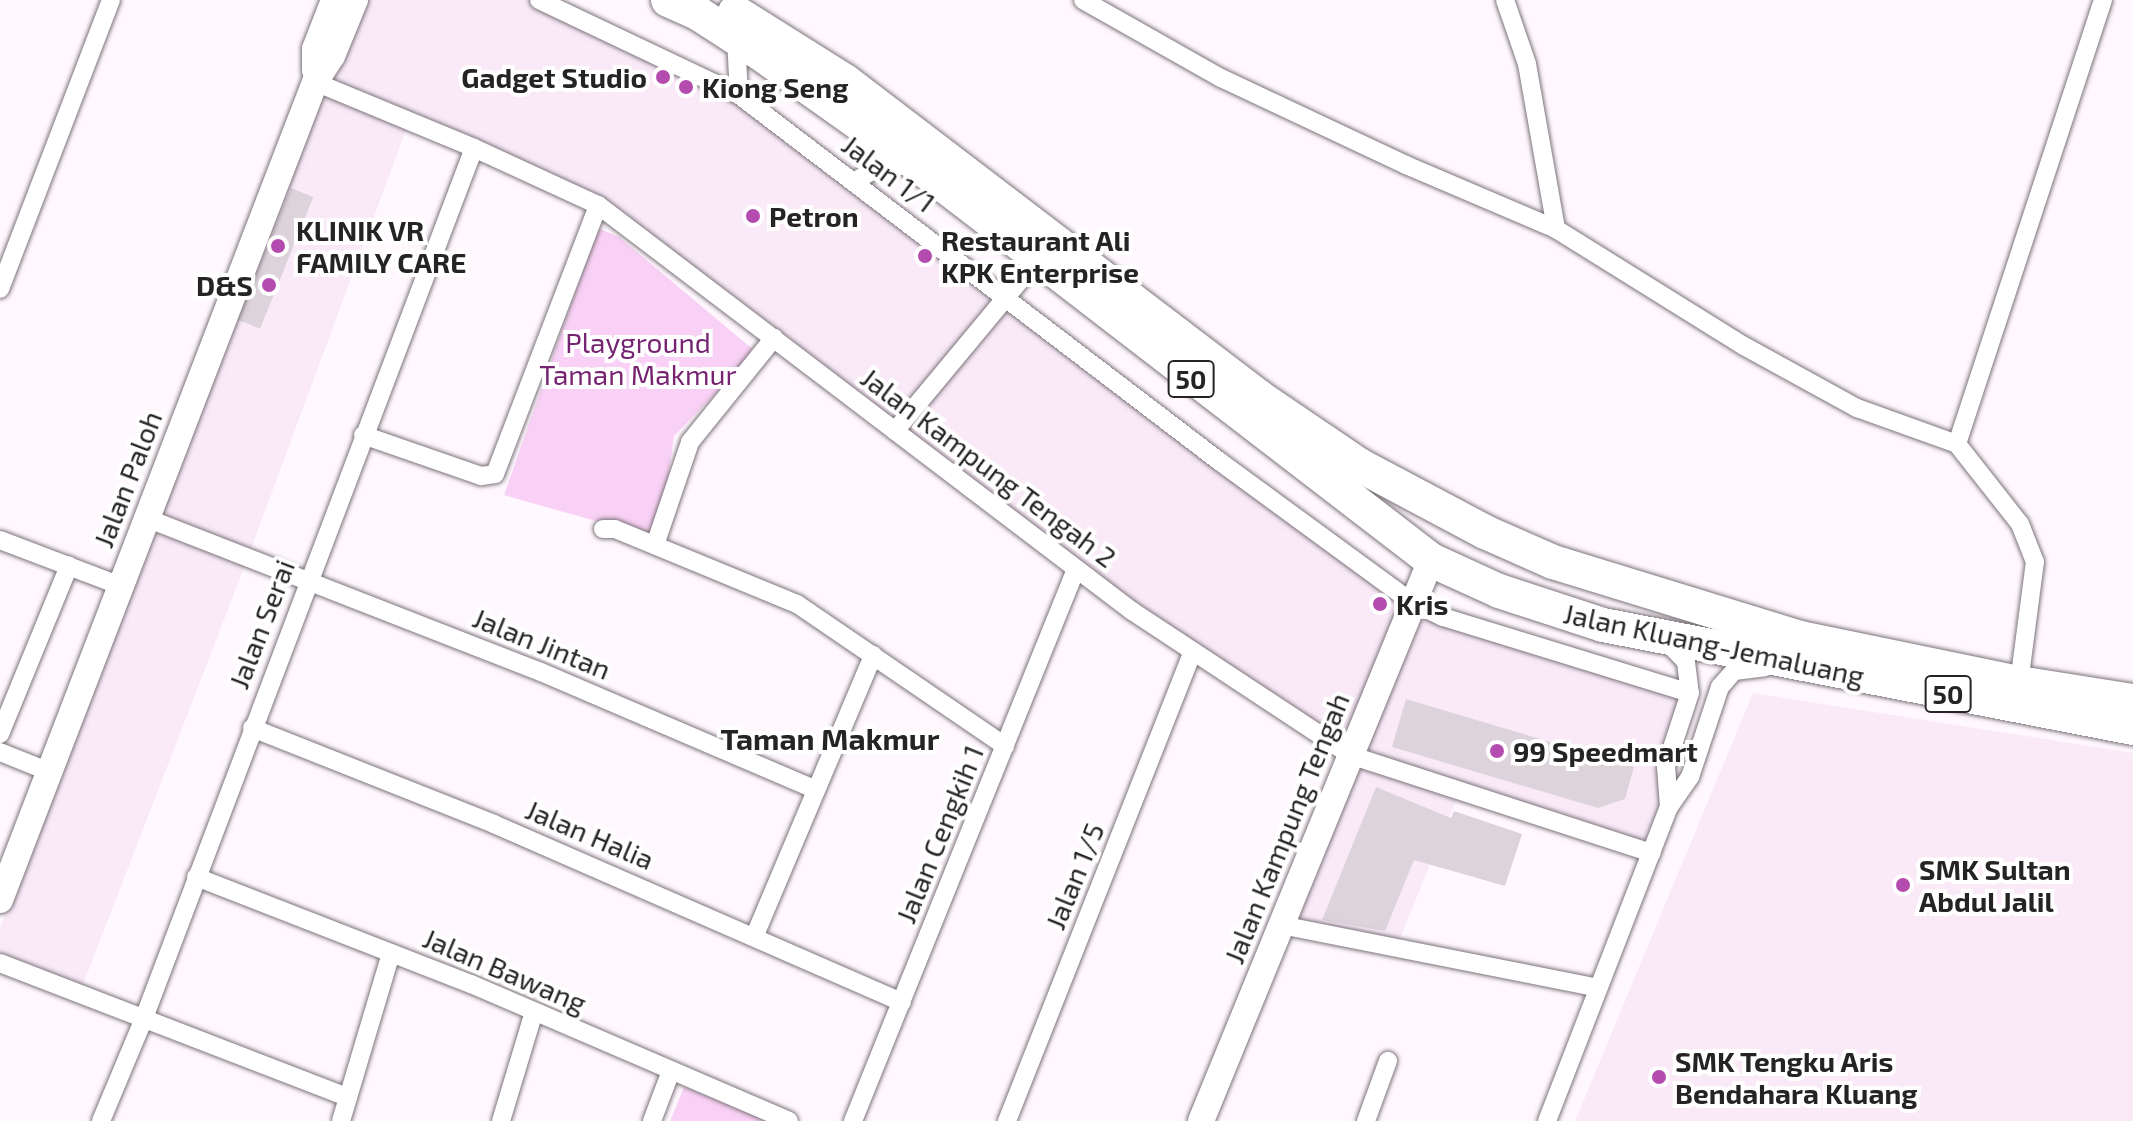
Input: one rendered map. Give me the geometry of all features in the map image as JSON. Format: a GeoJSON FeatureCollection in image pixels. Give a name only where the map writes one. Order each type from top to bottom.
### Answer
{"type":"FeatureCollection","features":[{"type":"Feature","properties":{"kind":"highway","name":"Jalan Kluang-Jemaluang"},"geometry":{"type":"LineString","coordinates":[[668,0],[736,38],[915,163],[1037,260],[1431,560],[1499,591],[1603,625],[2133,728]]}},
{"type":"Feature","properties":{"kind":"highway","name":"Jalan Kluang-Jemaluang"},"geometry":{"type":"LineString","coordinates":[[714,0],[776,35],[845,81],[1259,397],[1359,465],[1485,532],[1553,562],[1787,634],[2019,683],[2133,701]]}},
{"type":"Feature","properties":{"kind":"main road","name":"Jalan Paloh"},"geometry":{"type":"LineString","coordinates":[[315,82],[315,49],[334,0]]}},
{"type":"Feature","properties":{"kind":"main road","name":"Jalan Paloh"},"geometry":{"type":"LineString","coordinates":[[0,900],[315,82],[332,56],[355,0]]}},
{"type":"Feature","properties":{"kind":"main road","name":"Jalan Kampung Tengah"},"geometry":{"type":"LineString","coordinates":[[1201,1121],[1431,560]]}},
{"type":"Feature","properties":{"kind":"street"},"geometry":{"type":"LineString","coordinates":[[0,289],[111,0]]}},
{"type":"Feature","properties":{"kind":"street","name":"Jalan 1/1"},"geometry":{"type":"LineString","coordinates":[[539,0],[739,95],[1219,461],[1412,602],[1443,617],[1690,693]]}},
{"type":"Feature","properties":{"kind":"street"},"geometry":{"type":"LineString","coordinates":[[1083,0],[1221,78],[1406,165],[1556,229],[1744,346],[1857,408],[1957,444],[2020,524],[2035,562],[2019,683]]}},
{"type":"Feature","properties":{"kind":"street"},"geometry":{"type":"LineString","coordinates":[[1505,0],[1527,64],[1556,229]]}},
{"type":"Feature","properties":{"kind":"street"},"geometry":{"type":"LineString","coordinates":[[1957,444],[2103,0]]}},
{"type":"Feature","properties":{"kind":"street"},"geometry":{"type":"LineString","coordinates":[[736,38],[739,95]]}},
{"type":"Feature","properties":{"kind":"street","name":"Jalan Kampung Tengah 2"},"geometry":{"type":"LineString","coordinates":[[315,82],[474,148],[598,205],[1076,569],[1350,755],[1651,853]]}},
{"type":"Feature","properties":{"kind":"street","name":"Jalan Serai"},"geometry":{"type":"LineString","coordinates":[[101,1121],[144,1018],[474,148]]}},
{"type":"Feature","properties":{"kind":"street"},"geometry":{"type":"LineString","coordinates":[[855,181],[874,170],[915,163]]}},
{"type":"Feature","properties":{"kind":"street"},"geometry":{"type":"LineString","coordinates":[[363,435],[481,476],[495,474],[598,205]]}},
{"type":"Feature","properties":{"kind":"street"},"geometry":{"type":"LineString","coordinates":[[895,431],[1037,260]]}},
{"type":"Feature","properties":{"kind":"street"},"geometry":{"type":"LineString","coordinates":[[655,545],[690,442],[774,338]]}},
{"type":"Feature","properties":{"kind":"street","name":"Jalan Jintan"},"geometry":{"type":"LineString","coordinates":[[146,518],[541,672],[816,790]]}},
{"type":"Feature","properties":{"kind":"street"},"geometry":{"type":"LineString","coordinates":[[603,529],[615,529],[797,604],[1005,746]]}},
{"type":"Feature","properties":{"kind":"street"},"geometry":{"type":"LineString","coordinates":[[0,540],[121,586]]}},
{"type":"Feature","properties":{"kind":"street"},"geometry":{"type":"LineString","coordinates":[[0,734],[69,566]]}},
{"type":"Feature","properties":{"kind":"street","name":"Jalan Cengkih 1"},"geometry":{"type":"LineString","coordinates":[[853,1121],[1076,569]]}},
{"type":"Feature","properties":{"kind":"street"},"geometry":{"type":"LineString","coordinates":[[1663,638],[1686,662],[1690,693],[1666,766],[1669,807]]}},
{"type":"Feature","properties":{"kind":"street","name":"Jalan 1/5"},"geometry":{"type":"LineString","coordinates":[[1007,1121],[1193,651]]}},
{"type":"Feature","properties":{"kind":"street"},"geometry":{"type":"LineString","coordinates":[[755,935],[873,655]]}},
{"type":"Feature","properties":{"kind":"street"},"geometry":{"type":"LineString","coordinates":[[1547,1121],[1669,807],[1690,777],[1720,687],[1734,671],[1750,666],[1829,670]]}},
{"type":"Feature","properties":{"kind":"street","name":"Jalan Halia"},"geometry":{"type":"LineString","coordinates":[[252,728],[494,824],[755,935],[902,1002]]}},
{"type":"Feature","properties":{"kind":"street"},"geometry":{"type":"LineString","coordinates":[[0,752],[50,772]]}},
{"type":"Feature","properties":{"kind":"street","name":"Jalan Bawang"},"geometry":{"type":"LineString","coordinates":[[196,877],[391,953],[789,1121]]}},
{"type":"Feature","properties":{"kind":"street"},"geometry":{"type":"LineString","coordinates":[[1281,925],[1598,988]]}},
{"type":"Feature","properties":{"kind":"street"},"geometry":{"type":"LineString","coordinates":[[341,1121],[391,953]]}},
{"type":"Feature","properties":{"kind":"street"},"geometry":{"type":"LineString","coordinates":[[0,963],[348,1097]]}},
{"type":"Feature","properties":{"kind":"street"},"geometry":{"type":"LineString","coordinates":[[501,1121],[534,1012]]}},
{"type":"Feature","properties":{"kind":"street"},"geometry":{"type":"LineString","coordinates":[[1366,1121],[1388,1061]]}},
{"type":"Feature","properties":{"kind":"street"},"geometry":{"type":"LineString","coordinates":[[652,1121],[671,1071]]}},
{"type":"Feature","properties":{"kind":"shaded area"},"geometry":{"type":"Polygon","coordinates":[[[364,0],[554,0],[707,70],[1407,591],[1447,612],[1697,688],[1642,858],[1457,798],[1399,941],[1294,921],[1361,753],[1132,603],[642,229],[412,114],[239,581],[77,1000],[0,970],[0,928],[311,119],[364,0]]]}},
{"type":"Feature","properties":{"kind":"shaded area","name":"SMK Sultan Abdul Jalil"},"geometry":{"type":"Polygon","coordinates":[[[1753,693],[2133,753],[2133,1121],[1575,1121],[1753,693]]]}},
{"type":"Feature","properties":{"kind":"green space","name":"Playground Taman Makmur"},"geometry":{"type":"Polygon","coordinates":[[[598,228],[619,237],[756,352],[674,436],[659,539],[504,495],[598,228]]]}},
{"type":"Feature","properties":{"kind":"green space"},"geometry":{"type":"Polygon","coordinates":[[[684,1087],[768,1121],[670,1121],[684,1087]]]}},
{"type":"Feature","properties":{"kind":"building"},"geometry":{"type":"Polygon","coordinates":[[[291,188],[313,197],[260,329],[238,320],[291,188]]]}},
{"type":"Feature","properties":{"kind":"building"},"geometry":{"type":"Polygon","coordinates":[[[1406,699],[1634,767],[1625,799],[1598,808],[1392,747],[1406,699]]]}},
{"type":"Feature","properties":{"kind":"building"},"geometry":{"type":"Polygon","coordinates":[[[1376,787],[1451,818],[1454,811],[1522,834],[1505,886],[1414,860],[1385,931],[1322,920],[1376,787]]]}},
{"type":"Feature","properties":{"kind":"place","name":"Gadget Studio"},"geometry":{"type":"Point","coordinates":[663,77]}},
{"type":"Feature","properties":{"kind":"place","name":"Kiong Seng"},"geometry":{"type":"Point","coordinates":[686,87]}},
{"type":"Feature","properties":{"kind":"place","name":"Petron"},"geometry":{"type":"Point","coordinates":[753,216]}},
{"type":"Feature","properties":{"kind":"place","name":"KLINIK VR FAMILY CARE"},"geometry":{"type":"Point","coordinates":[278,246]}},
{"type":"Feature","properties":{"kind":"place","name":"Restaurant Ali KPK Enterprise"},"geometry":{"type":"Point","coordinates":[925,256]}},
{"type":"Feature","properties":{"kind":"place","name":"D&S"},"geometry":{"type":"Point","coordinates":[269,285]}},
{"type":"Feature","properties":{"kind":"place","name":"Kris"},"geometry":{"type":"Point","coordinates":[1380,604]}},
{"type":"Feature","properties":{"kind":"place","name":"99 Speedmart"},"geometry":{"type":"Point","coordinates":[1497,751]}},
{"type":"Feature","properties":{"kind":"place","name":"SMK Sultan Abdul Jalil"},"geometry":{"type":"Point","coordinates":[1903,885]}},
{"type":"Feature","properties":{"kind":"place","name":"SMK Tengku Aris Bendahara Kluang"},"geometry":{"type":"Point","coordinates":[1659,1077]}},
{"type":"Feature","properties":{"kind":"district","name":"Taman Makmur"},"geometry":{"type":"Point","coordinates":[830,738]}}]}
